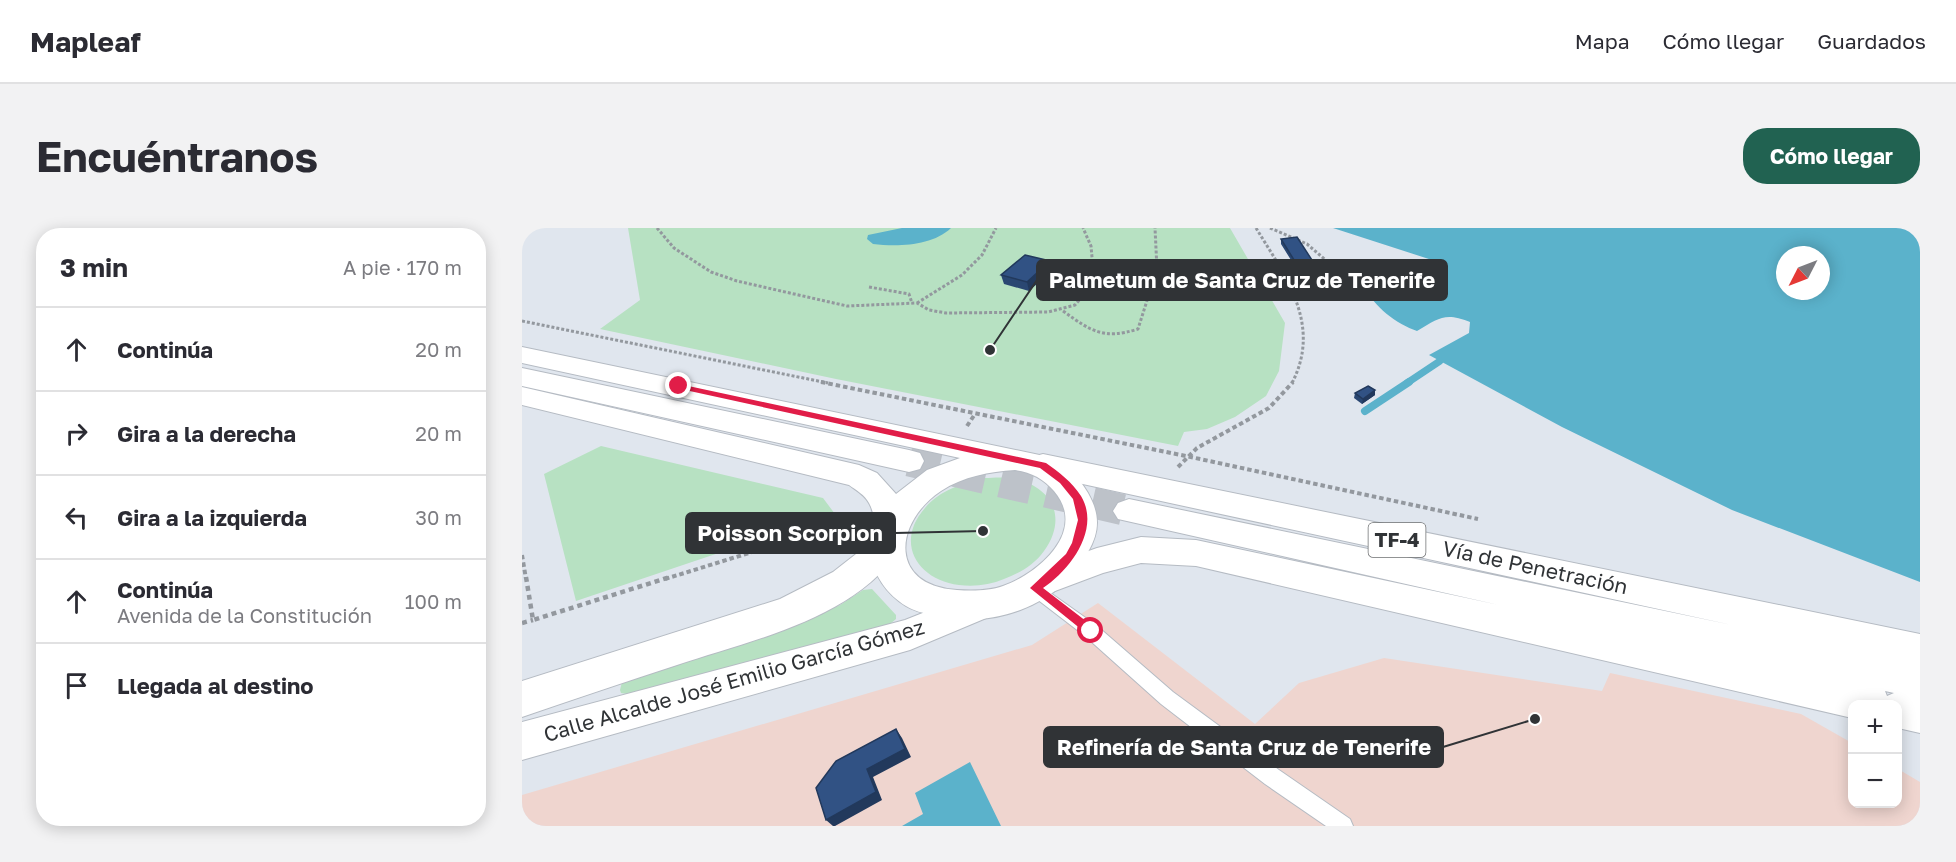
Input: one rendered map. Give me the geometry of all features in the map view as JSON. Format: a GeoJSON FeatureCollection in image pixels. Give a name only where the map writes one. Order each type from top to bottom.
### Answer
{"type":"FeatureCollection","features":[{"type":"Feature","properties":{"kind":"main road","name":"TF-4"},"geometry":{"type":"LineString","coordinates":[[522,355],[1029,462]]}},
{"type":"Feature","properties":{"kind":"main road"},"geometry":{"type":"LineString","coordinates":[[522,378],[909,461]]}},
{"type":"Feature","properties":{"kind":"main road"},"geometry":{"type":"LineString","coordinates":[[522,396],[859,476],[872,484],[890,510],[892,570],[902,585],[928,601],[978,606],[1008,599],[1097,561],[1141,550],[1196,554],[1906,707]]}},
{"type":"Feature","properties":{"kind":"main road"},"geometry":{"type":"LineString","coordinates":[[889,534],[901,509],[913,496],[944,475],[980,463],[1029,462],[1063,480],[1077,498],[1082,520],[1077,543],[1069,557],[1041,584]]}},
{"type":"Feature","properties":{"kind":"main road","name":"Vía de Penetración"},"geometry":{"type":"LineString","coordinates":[[1029,462],[1920,650]]}},
{"type":"Feature","properties":{"kind":"main road","name":"Vía de Penetración"},"geometry":{"type":"LineString","coordinates":[[1129,511],[1906,707]]}},
{"type":"Feature","properties":{"kind":"main road","name":"Calle Alcalde José Emilio García Gómez"},"geometry":{"type":"LineString","coordinates":[[522,699],[778,616],[826,594],[854,577],[879,553],[889,534]]}},
{"type":"Feature","properties":{"kind":"main road","name":"Calle Alcalde José Emilio García Gómez"},"geometry":{"type":"LineString","coordinates":[[522,741],[910,634],[978,606]]}},
{"type":"Feature","properties":{"kind":"lane"},"geometry":{"type":"LineString","coordinates":[[1041,584],[1167,699],[1272,777],[1343,826]]}},
{"type":"Feature","properties":{"kind":"path"},"geometry":{"type":"LineString","coordinates":[[657,228],[674,248],[711,273],[838,304],[918,303],[962,275],[982,255],[996,228]]}},
{"type":"Feature","properties":{"kind":"path"},"geometry":{"type":"LineString","coordinates":[[1063,311],[1095,333],[1119,336],[1137,328],[1157,269],[1155,228]]}},
{"type":"Feature","properties":{"kind":"path"},"geometry":{"type":"LineString","coordinates":[[1178,466],[1192,449],[1231,431],[1272,406],[1289,390],[1301,367],[1306,341],[1304,317],[1294,290],[1256,228]]}},
{"type":"Feature","properties":{"kind":"path"},"geometry":{"type":"LineString","coordinates":[[1270,228],[1307,244],[1335,268]]}},
{"type":"Feature","properties":{"kind":"path"},"geometry":{"type":"LineString","coordinates":[[918,303],[929,310],[946,313],[1063,311],[1077,304],[1089,287],[1094,264],[1093,246],[1084,229]]}},
{"type":"Feature","properties":{"kind":"path"},"geometry":{"type":"LineString","coordinates":[[869,287],[909,294],[912,303]]}},
{"type":"Feature","properties":{"kind":"path"},"geometry":{"type":"LineString","coordinates":[[522,321],[1186,456],[1478,519]]}},
{"type":"Feature","properties":{"kind":"path"},"geometry":{"type":"LineString","coordinates":[[1287,483],[1293,479]]}},
{"type":"Feature","properties":{"kind":"path"},"geometry":{"type":"LineString","coordinates":[[522,623],[849,522]]}},
{"type":"Feature","properties":{"kind":"path"},"geometry":{"type":"LineString","coordinates":[[522,555],[533,620]]}},
{"type":"Feature","properties":{"kind":"shaded area"},"geometry":{"type":"Polygon","coordinates":[[[1098,603],[1255,724],[1299,683],[1384,658],[1602,691],[1610,673],[1801,714],[1848,741],[1848,808],[1902,808],[1902,771],[1920,782],[1920,826],[522,826],[522,795],[1032,645],[1098,603]]]}},
{"type":"Feature","properties":{"kind":"green space"},"geometry":{"type":"Polygon","coordinates":[[[628,228],[1230,228],[1285,323],[1279,371],[1266,396],[1235,417],[1207,429],[1184,432],[1178,446],[836,379],[600,329],[640,300],[628,228]]]}},
{"type":"Feature","properties":{"kind":"green space"},"geometry":{"type":"Polygon","coordinates":[[[601,446],[823,498],[835,514],[576,601],[544,474],[601,446]]]}},
{"type":"Feature","properties":{"kind":"green space"},"geometry":{"type":"Polygon","coordinates":[[[985,478],[1022,481],[1035,486],[1044,494],[1055,513],[1052,538],[1036,560],[1010,577],[976,586],[944,582],[922,568],[915,558],[911,546],[911,534],[916,521],[925,508],[938,496],[960,485],[985,478]]]}},
{"type":"Feature","properties":{"kind":"green space"},"geometry":{"type":"Polygon","coordinates":[[[872,589],[896,615],[896,619],[890,624],[627,694],[621,693],[622,682],[807,620],[840,605],[863,590],[872,589]]]}},
{"type":"Feature","properties":{"kind":"water"},"geometry":{"type":"Polygon","coordinates":[[[902,228],[951,228],[934,239],[914,244],[873,244],[867,239],[868,235],[902,228]]]}},
{"type":"Feature","properties":{"kind":"water"},"geometry":{"type":"Polygon","coordinates":[[[1333,228],[1920,228],[1920,582],[1732,510],[1562,427],[1429,355],[1469,333],[1470,322],[1454,317],[1442,318],[1417,331],[1386,314],[1374,301],[1365,286],[1365,267],[1439,280],[1444,277],[1445,269],[1432,260],[1333,228]]]}},
{"type":"Feature","properties":{"kind":"water"},"geometry":{"type":"Polygon","coordinates":[[[970,762],[1001,826],[902,826],[923,814],[915,793],[970,762]]]}},
{"type":"Feature","properties":{"kind":"building"},"geometry":{"type":"Polygon","coordinates":[[[1297,237],[1321,274],[1304,276],[1281,239],[1297,237]]]}},
{"type":"Feature","properties":{"kind":"building"},"geometry":{"type":"Polygon","coordinates":[[[1025,255],[1050,261],[1027,282],[1001,275],[1025,255]]]}},
{"type":"Feature","properties":{"kind":"building"},"geometry":{"type":"Polygon","coordinates":[[[1368,386],[1375,390],[1363,399],[1355,393],[1368,386]]]}},
{"type":"Feature","properties":{"kind":"building"},"geometry":{"type":"Polygon","coordinates":[[[896,729],[905,749],[867,769],[876,792],[826,820],[816,788],[836,761],[896,729]]]}},
{"type":"Feature","properties":{"kind":"waterway"},"geometry":{"type":"LineString","coordinates":[[1407,383],[1440,361]]}},
{"type":"Feature","properties":{"kind":"waterway"},"geometry":{"type":"LineString","coordinates":[[1365,411],[1409,382]]}},
{"type":"Feature","properties":{"kind":"tunnel"},"geometry":{"type":"LineString","coordinates":[[909,461],[1129,511]]}},
{"type":"Feature","properties":{"kind":"place","name":"Palmetum de Santa Cruz de Tenerife"},"geometry":{"type":"Point","coordinates":[990,350]}},
{"type":"Feature","properties":{"kind":"place","name":"Poisson Scorpion"},"geometry":{"type":"Point","coordinates":[983,531]}},
{"type":"Feature","properties":{"kind":"place","name":"Refinería de Santa Cruz de Tenerife"},"geometry":{"type":"Point","coordinates":[1535,719]}},
{"type":"Feature","properties":{"kind":"route"},"geometry":{"type":"LineString","coordinates":[[679,386],[1043,465],[1063,480],[1077,498],[1082,520],[1077,543],[1069,557],[1047,580],[1035,588],[1091,631]]}}]}
